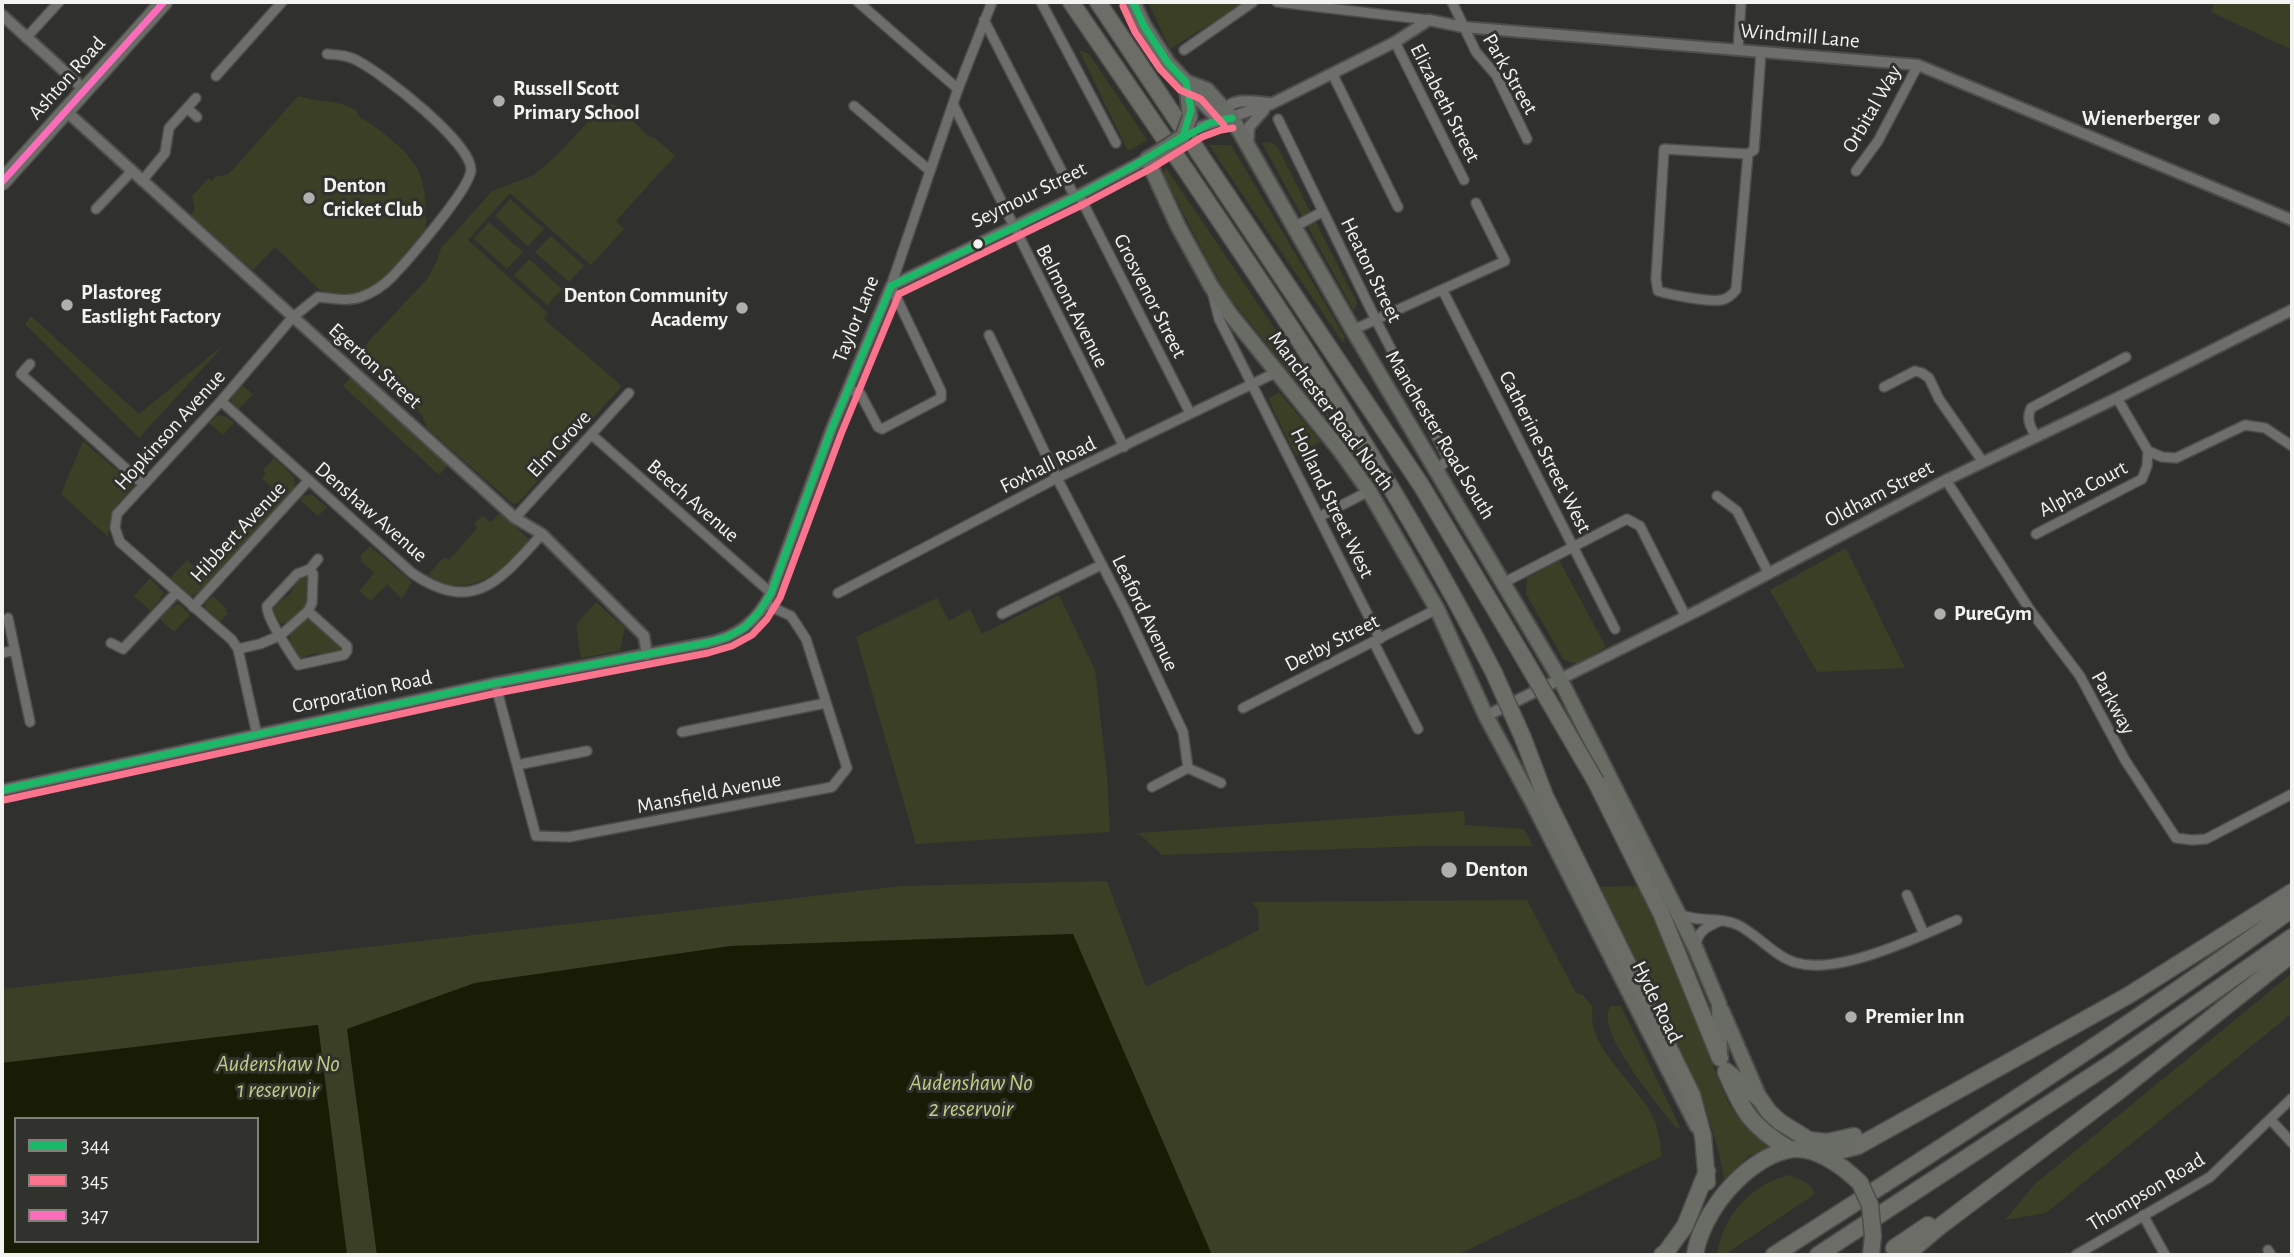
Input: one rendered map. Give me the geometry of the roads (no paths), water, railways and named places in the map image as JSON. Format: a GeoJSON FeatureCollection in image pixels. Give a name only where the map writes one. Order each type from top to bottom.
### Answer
{"type":"FeatureCollection","features":[{"type":"Feature","properties":{"kind":"highway","name":"Ashton Road"},"geometry":{"type":"LineString","coordinates":[[4,174],[164,2]]}},
{"type":"Feature","properties":{"kind":"highway"},"geometry":{"type":"LineString","coordinates":[[1071,2],[1273,299],[1398,499],[1450,589],[1493,673],[1610,939],[1692,1095],[1703,1136],[1707,1171],[1704,1226]]}},
{"type":"Feature","properties":{"kind":"highway"},"geometry":{"type":"LineString","coordinates":[[1098,2],[1421,485],[1522,655],[1596,782],[1661,913],[1741,1106],[1766,1135],[1789,1149],[1835,1152],[1882,1132],[2129,995],[2292,892]]}},
{"type":"Feature","properties":{"kind":"highway"},"geometry":{"type":"LineString","coordinates":[[1774,1255],[1952,1142],[2216,964],[2292,909]]}},
{"type":"Feature","properties":{"kind":"highway"},"geometry":{"type":"LineString","coordinates":[[1818,1255],[2113,1062],[2292,937]]}},
{"type":"Feature","properties":{"kind":"highway"},"geometry":{"type":"LineString","coordinates":[[1895,1253],[1990,1187],[2119,1090],[2292,954]]}},
{"type":"Feature","properties":{"kind":"highway"},"geometry":{"type":"LineString","coordinates":[[1723,1065],[1760,1098],[1780,1122],[1809,1140],[1856,1141]]}},
{"type":"Feature","properties":{"kind":"highway"},"geometry":{"type":"LineString","coordinates":[[1692,1253],[1704,1226],[1729,1189],[1747,1170],[1789,1149]]}},
{"type":"Feature","properties":{"kind":"highway"},"geometry":{"type":"LineString","coordinates":[[1809,1151],[1846,1169],[1860,1183],[1870,1205],[1873,1236],[1871,1255]]}},
{"type":"Feature","properties":{"kind":"highway"},"geometry":{"type":"LineString","coordinates":[[1664,1253],[1685,1226],[1707,1171]]}},
{"type":"Feature","properties":{"kind":"main road"},"geometry":{"type":"LineString","coordinates":[[1133,2],[1144,26],[1187,86],[1194,123]]}},
{"type":"Feature","properties":{"kind":"main road"},"geometry":{"type":"LineString","coordinates":[[1187,86],[1207,90],[1225,115]]}},
{"type":"Feature","properties":{"kind":"main road","name":"Manchester Road South"},"geometry":{"type":"LineString","coordinates":[[1225,115],[1248,145],[1353,330],[1560,678],[1679,912]]}},
{"type":"Feature","properties":{"kind":"main road","name":"Seymour Street"},"geometry":{"type":"LineString","coordinates":[[1152,156],[1183,136],[1194,123]]}},
{"type":"Feature","properties":{"kind":"main road","name":"Manchester Road North"},"geometry":{"type":"LineString","coordinates":[[1152,156],[1178,226],[1211,286],[1369,491],[1437,609],[1486,716],[1610,939]]}},
{"type":"Feature","properties":{"kind":"main road"},"geometry":{"type":"LineString","coordinates":[[1679,912],[1760,1098]]}},
{"type":"Feature","properties":{"kind":"main road"},"geometry":{"type":"LineString","coordinates":[[1719,1004],[1723,1065]]}},
{"type":"Feature","properties":{"kind":"street"},"geometry":{"type":"LineString","coordinates":[[26,38],[59,2]]}},
{"type":"Feature","properties":{"kind":"street"},"geometry":{"type":"LineString","coordinates":[[216,76],[280,2]]}},
{"type":"Feature","properties":{"kind":"street"},"geometry":{"type":"LineString","coordinates":[[858,2],[958,89]]}},
{"type":"Feature","properties":{"kind":"street","name":"Taylor Lane"},"geometry":{"type":"LineString","coordinates":[[732,635],[749,625],[771,593],[823,452],[891,286],[958,89],[992,2]]}},
{"type":"Feature","properties":{"kind":"street"},"geometry":{"type":"LineString","coordinates":[[1041,2],[1116,143]]}},
{"type":"Feature","properties":{"kind":"street"},"geometry":{"type":"LineString","coordinates":[[1184,50],[1253,2]]}},
{"type":"Feature","properties":{"kind":"street","name":"Windmill Lane"},"geometry":{"type":"LineString","coordinates":[[1277,2],[1429,20],[1463,27],[1918,65],[2292,220]]}},
{"type":"Feature","properties":{"kind":"street","name":"Park Street"},"geometry":{"type":"LineString","coordinates":[[1452,2],[1476,52],[1496,75],[1527,139]]}},
{"type":"Feature","properties":{"kind":"street"},"geometry":{"type":"LineString","coordinates":[[1738,50],[1741,2]]}},
{"type":"Feature","properties":{"kind":"street"},"geometry":{"type":"LineString","coordinates":[[2,15],[84,89]]}},
{"type":"Feature","properties":{"kind":"street","name":"Grosvenor Street"},"geometry":{"type":"LineString","coordinates":[[984,20],[1190,413]]}},
{"type":"Feature","properties":{"kind":"street"},"geometry":{"type":"LineString","coordinates":[[1194,123],[1271,104],[1395,42],[1429,20]]}},
{"type":"Feature","properties":{"kind":"street","name":"Elizabeth Street"},"geometry":{"type":"LineString","coordinates":[[1395,42],[1464,180]]}},
{"type":"Feature","properties":{"kind":"street"},"geometry":{"type":"LineString","coordinates":[[1748,154],[1736,290],[1731,296],[1721,300],[1670,295],[1658,291],[1656,279],[1664,149],[1748,154],[1754,150],[1761,52]]}},
{"type":"Feature","properties":{"kind":"street","name":"Hopkinson Avenue"},"geometry":{"type":"LineString","coordinates":[[238,649],[120,542],[115,527],[117,513],[221,401],[292,318],[318,297],[352,299],[378,288],[392,277],[446,212],[468,182],[471,172],[470,160],[452,136],[386,78],[356,59],[327,54]]}},
{"type":"Feature","properties":{"kind":"street","name":"Orbital Way"},"geometry":{"type":"LineString","coordinates":[[1856,171],[1878,141],[1918,65]]}},
{"type":"Feature","properties":{"kind":"street"},"geometry":{"type":"LineString","coordinates":[[1332,73],[1398,207]]}},
{"type":"Feature","properties":{"kind":"street"},"geometry":{"type":"LineString","coordinates":[[142,181],[165,153],[169,128],[196,98]]}},
{"type":"Feature","properties":{"kind":"street","name":"Belmont Avenue"},"geometry":{"type":"LineString","coordinates":[[953,104],[1124,447]]}},
{"type":"Feature","properties":{"kind":"street"},"geometry":{"type":"LineString","coordinates":[[1248,145],[1252,122],[1271,104]]}},
{"type":"Feature","properties":{"kind":"street"},"geometry":{"type":"LineString","coordinates":[[854,106],[930,171]]}},
{"type":"Feature","properties":{"kind":"street"},"geometry":{"type":"LineString","coordinates":[[187,108],[197,117]]}},
{"type":"Feature","properties":{"kind":"street","name":"Egerton Street"},"geometry":{"type":"LineString","coordinates":[[65,111],[515,518],[542,534],[644,636],[647,655]]}},
{"type":"Feature","properties":{"kind":"street","name":"Heaton Street"},"geometry":{"type":"LineString","coordinates":[[1278,119],[1322,212],[1448,459],[1437,470]]}},
{"type":"Feature","properties":{"kind":"street","name":"Seymour Street"},"geometry":{"type":"LineString","coordinates":[[891,286],[1077,196],[1152,156]]}},
{"type":"Feature","properties":{"kind":"street"},"geometry":{"type":"LineString","coordinates":[[96,209],[132,171]]}},
{"type":"Feature","properties":{"kind":"street"},"geometry":{"type":"LineString","coordinates":[[1353,330],[1505,261],[1476,203]]}},
{"type":"Feature","properties":{"kind":"street"},"geometry":{"type":"LineString","coordinates":[[1294,227],[1322,212]]}},
{"type":"Feature","properties":{"kind":"street"},"geometry":{"type":"LineString","coordinates":[[849,390],[860,393],[878,427],[882,429],[941,398],[941,391],[891,286]]}},
{"type":"Feature","properties":{"kind":"street","name":"Holland Street West"},"geometry":{"type":"LineString","coordinates":[[1211,286],[1219,319],[1319,517],[1418,729]]}},
{"type":"Feature","properties":{"kind":"street","name":"Catherine Street West"},"geometry":{"type":"LineString","coordinates":[[1443,291],[1615,629]]}},
{"type":"Feature","properties":{"kind":"street","name":"Oldham Street"},"geometry":{"type":"LineString","coordinates":[[1486,716],[1686,617],[1946,480],[2292,310]]}},
{"type":"Feature","properties":{"kind":"street","name":"Leaford Avenue"},"geometry":{"type":"LineString","coordinates":[[989,335],[1183,732],[1188,768]]}},
{"type":"Feature","properties":{"kind":"street"},"geometry":{"type":"LineString","coordinates":[[2036,437],[2029,423],[2028,415],[2032,408],[2126,357]]}},
{"type":"Feature","properties":{"kind":"street"},"geometry":{"type":"LineString","coordinates":[[30,364],[21,374],[143,484]]}},
{"type":"Feature","properties":{"kind":"street","name":"Foxhall Road"},"geometry":{"type":"LineString","coordinates":[[838,593],[1057,478],[1277,372]]}},
{"type":"Feature","properties":{"kind":"street"},"geometry":{"type":"LineString","coordinates":[[1884,387],[1915,372],[1929,378],[1939,399],[1983,462]]}},
{"type":"Feature","properties":{"kind":"street","name":"Elm Grove"},"geometry":{"type":"LineString","coordinates":[[515,518],[629,393]]}},
{"type":"Feature","properties":{"kind":"street","name":"Alpha Court"},"geometry":{"type":"LineString","coordinates":[[2036,534],[2142,479],[2147,466],[2148,451],[2117,398]]}},
{"type":"Feature","properties":{"kind":"street","name":"Denshaw Avenue"},"geometry":{"type":"LineString","coordinates":[[221,401],[412,573],[433,587],[457,592],[480,588],[502,578],[542,534]]}},
{"type":"Feature","properties":{"kind":"street"},"geometry":{"type":"LineString","coordinates":[[2148,451],[2162,457],[2176,458],[2245,425],[2265,428],[2292,446]]}},
{"type":"Feature","properties":{"kind":"street","name":"Beech Avenue"},"geometry":{"type":"LineString","coordinates":[[592,435],[771,593]]}},
{"type":"Feature","properties":{"kind":"street","name":"Hibbert Avenue"},"geometry":{"type":"LineString","coordinates":[[192,607],[309,480]]}},
{"type":"Feature","properties":{"kind":"street","name":"Parkway"},"geometry":{"type":"LineString","coordinates":[[1946,480],[2030,610],[2080,676],[2125,760],[2176,838],[2206,839],[2292,794]]}},
{"type":"Feature","properties":{"kind":"street"},"geometry":{"type":"LineString","coordinates":[[1319,517],[1369,491]]}},
{"type":"Feature","properties":{"kind":"street"},"geometry":{"type":"LineString","coordinates":[[1717,496],[1737,511],[1769,574]]}},
{"type":"Feature","properties":{"kind":"street"},"geometry":{"type":"LineString","coordinates":[[1503,583],[1627,519],[1640,526],[1686,617]]}},
{"type":"Feature","properties":{"kind":"street"},"geometry":{"type":"LineString","coordinates":[[308,611],[347,646],[344,655],[298,665],[269,618],[267,606],[297,574],[310,569],[318,559]]}},
{"type":"Feature","properties":{"kind":"street"},"geometry":{"type":"LineString","coordinates":[[1002,614],[1101,565]]}},
{"type":"Feature","properties":{"kind":"street"},"geometry":{"type":"LineString","coordinates":[[257,735],[238,649],[281,635],[308,611],[312,603],[313,574],[310,569]]}},
{"type":"Feature","properties":{"kind":"street"},"geometry":{"type":"LineString","coordinates":[[111,643],[123,649],[177,592]]}},
{"type":"Feature","properties":{"kind":"street","name":"Mansfield Avenue"},"geometry":{"type":"LineString","coordinates":[[495,683],[536,836],[569,837],[832,787],[846,768],[813,656],[791,616],[765,604]]}},
{"type":"Feature","properties":{"kind":"street","name":"Derby Street"},"geometry":{"type":"LineString","coordinates":[[1243,708],[1437,609]]}},
{"type":"Feature","properties":{"kind":"street"},"geometry":{"type":"LineString","coordinates":[[8,618],[30,722]]}},
{"type":"Feature","properties":{"kind":"street","name":"Corporation Road"},"geometry":{"type":"LineString","coordinates":[[2,790],[495,683],[647,655],[732,635]]}},
{"type":"Feature","properties":{"kind":"street"},"geometry":{"type":"LineString","coordinates":[[2,653],[15,650]]}},
{"type":"Feature","properties":{"kind":"street"},"geometry":{"type":"LineString","coordinates":[[681,732],[826,703]]}},
{"type":"Feature","properties":{"kind":"street"},"geometry":{"type":"LineString","coordinates":[[517,765],[587,751]]}},
{"type":"Feature","properties":{"kind":"street"},"geometry":{"type":"LineString","coordinates":[[1152,787],[1188,768],[1221,783]]}},
{"type":"Feature","properties":{"kind":"street"},"geometry":{"type":"LineString","coordinates":[[1908,895],[1924,934]]}},
{"type":"Feature","properties":{"kind":"street"},"geometry":{"type":"LineString","coordinates":[[1679,912],[1690,919],[1722,920],[1737,925],[1798,964],[1845,962],[1957,920]]}},
{"type":"Feature","properties":{"kind":"street"},"geometry":{"type":"LineString","coordinates":[[1695,947],[1698,935],[1705,927],[1722,920]]}},
{"type":"Feature","properties":{"kind":"street","name":"Thompson Road"},"geometry":{"type":"LineString","coordinates":[[2076,1255],[2210,1177],[2292,1098]]}},
{"type":"Feature","properties":{"kind":"street"},"geometry":{"type":"LineString","coordinates":[[2270,1119],[2292,1143]]}},
{"type":"Feature","properties":{"kind":"street"},"geometry":{"type":"LineString","coordinates":[[2143,1215],[2165,1255]]}},
{"type":"Feature","properties":{"kind":"water","name":"Audenshaw No 2 reservoir"},"geometry":{"type":"Polygon","coordinates":[[[1073,934],[1212,1255],[377,1255],[347,1029],[475,983],[731,946],[1073,934]]]}},
{"type":"Feature","properties":{"kind":"water","name":"Audenshaw No 1 reservoir"},"geometry":{"type":"Polygon","coordinates":[[[318,1025],[347,1255],[2,1255],[2,1063],[318,1025]]]}},
{"type":"Feature","properties":{"kind":"place","name":"Russell Scott Primary School"},"geometry":{"type":"Point","coordinates":[499,101]}},
{"type":"Feature","properties":{"kind":"place","name":"Wienerberger"},"geometry":{"type":"Point","coordinates":[2214,119]}},
{"type":"Feature","properties":{"kind":"place","name":"Denton Cricket Club"},"geometry":{"type":"Point","coordinates":[309,198]}},
{"type":"Feature","properties":{"kind":"place","name":"Plastoreg Eastlight Factory"},"geometry":{"type":"Point","coordinates":[67,305]}},
{"type":"Feature","properties":{"kind":"place","name":"Denton Community Academy"},"geometry":{"type":"Point","coordinates":[742,308]}},
{"type":"Feature","properties":{"kind":"place","name":"PureGym"},"geometry":{"type":"Point","coordinates":[1940,614]}},
{"type":"Feature","properties":{"kind":"place","name":"Denton"},"geometry":{"type":"Point","coordinates":[1449,870]}},
{"type":"Feature","properties":{"kind":"place","name":"Premier Inn"},"geometry":{"type":"Point","coordinates":[1851,1017]}}]}
